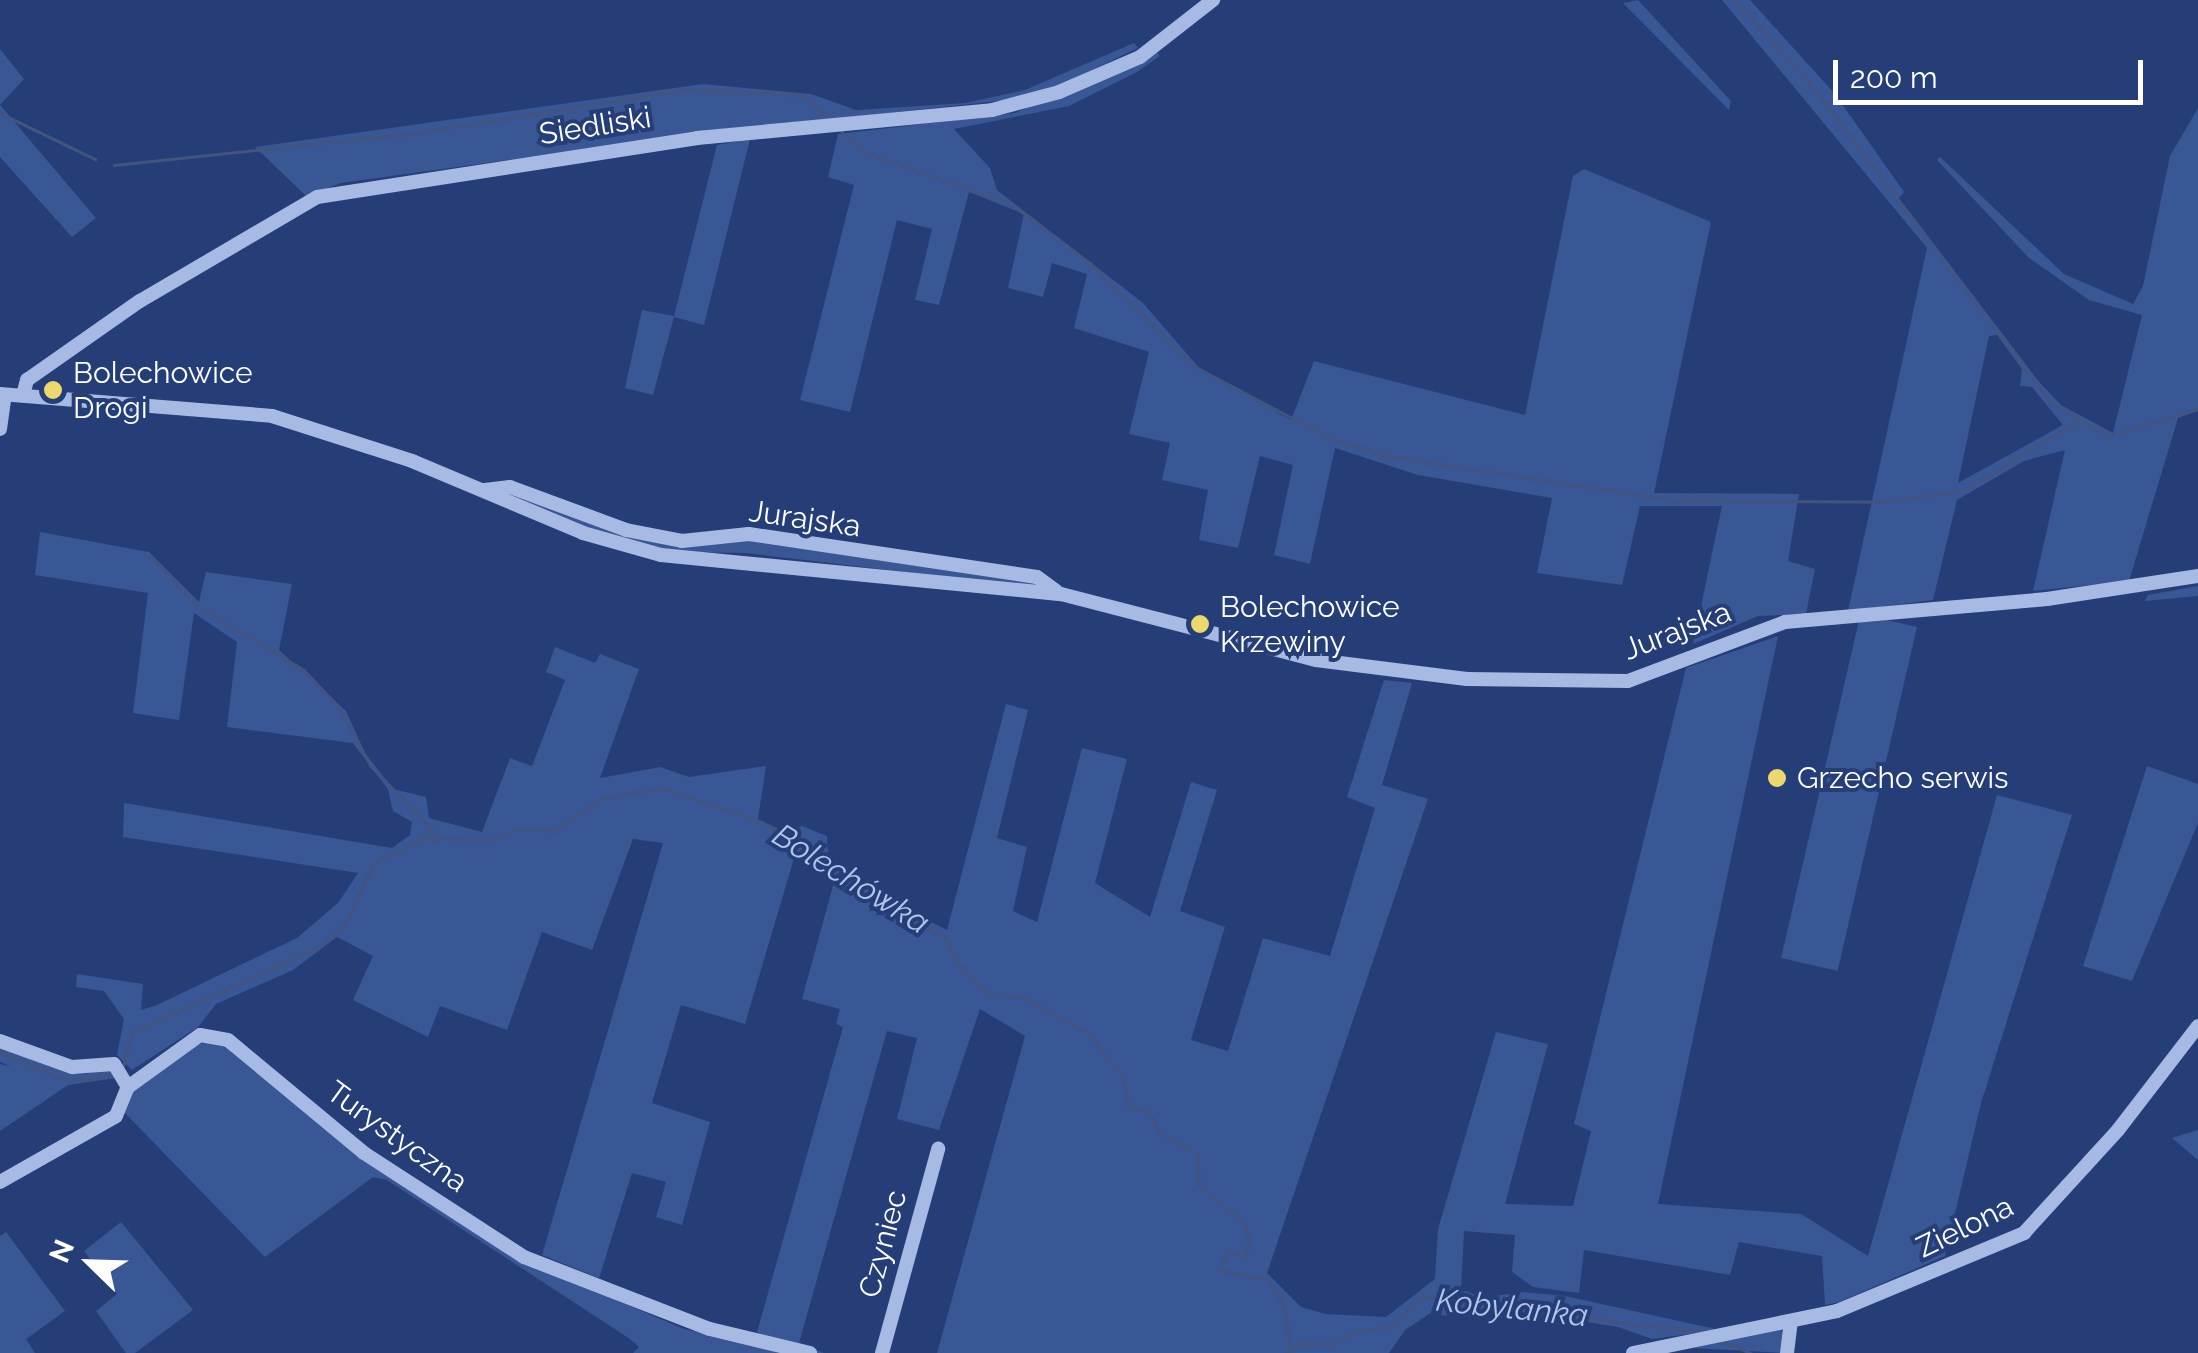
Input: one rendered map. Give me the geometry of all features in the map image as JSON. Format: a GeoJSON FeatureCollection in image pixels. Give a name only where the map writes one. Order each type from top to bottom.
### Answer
{"type":"FeatureCollection","features":[{"type":"Feature","properties":{"kind":"street","name":"Siedliski"},"geometry":{"type":"LineString","coordinates":[[23,395],[28,380],[140,300],[317,198],[690,139],[992,110],[1059,92],[1140,56],[1213,0]]}},
{"type":"Feature","properties":{"kind":"street","name":"Jurajska"},"geometry":{"type":"LineString","coordinates":[[2,394],[272,416],[484,490],[583,533],[661,555],[1061,594],[1340,664],[1601,684],[1654,674],[1785,622],[2032,600],[2198,576]]}},
{"type":"Feature","properties":{"kind":"street"},"geometry":{"type":"LineString","coordinates":[[0,429],[2,394]]}},
{"type":"Feature","properties":{"kind":"street","name":"Jurajska"},"geometry":{"type":"LineString","coordinates":[[484,490],[510,487],[626,530],[674,540],[749,534],[1037,577],[1061,594]]}},
{"type":"Feature","properties":{"kind":"street","name":"Zielona"},"geometry":{"type":"LineString","coordinates":[[1633,1353],[1791,1322],[1859,1303],[2024,1233],[2121,1126],[2198,1026]]}},
{"type":"Feature","properties":{"kind":"street","name":"Turystyczna"},"geometry":{"type":"LineString","coordinates":[[0,1182],[116,1116],[122,1077],[200,1035],[228,1040],[364,1153],[524,1256],[710,1329],[810,1353]]}},
{"type":"Feature","properties":{"kind":"street"},"geometry":{"type":"LineString","coordinates":[[0,1041],[72,1067],[122,1077]]}},
{"type":"Feature","properties":{"kind":"street","name":"Czyniec"},"geometry":{"type":"LineString","coordinates":[[882,1353],[938,1149]]}},
{"type":"Feature","properties":{"kind":"street"},"geometry":{"type":"LineString","coordinates":[[1787,1353],[1791,1322]]}},
{"type":"Feature","properties":{"kind":"shaded area"},"geometry":{"type":"Polygon","coordinates":[[[1638,0],[1731,101],[1729,110],[1623,3],[1638,0]]]}},
{"type":"Feature","properties":{"kind":"shaded area"},"geometry":{"type":"Polygon","coordinates":[[[1722,0],[1750,0],[1835,94],[1904,192],[1899,198],[2040,383],[2061,405],[2113,433],[2142,315],[2089,300],[2029,258],[1937,160],[1940,157],[2064,274],[2133,304],[2143,286],[2170,156],[2198,108],[2198,411],[2178,418],[2129,581],[2033,591],[2065,450],[2024,461],[1957,500],[1933,600],[1848,611],[1927,248],[1722,0]],[[1997,335],[1989,336],[1958,483],[2063,425],[2032,387],[2020,386],[2022,369],[1997,335]]]}},
{"type":"Feature","properties":{"kind":"shaded area"},"geometry":{"type":"Polygon","coordinates":[[[1134,43],[1138,48],[1035,97],[704,133],[341,183],[306,196],[255,147],[703,84],[811,94],[856,110],[966,103],[1025,90],[1134,43]]]}},
{"type":"Feature","properties":{"kind":"shaded area"},"geometry":{"type":"Polygon","coordinates":[[[0,49],[24,79],[0,105],[0,49]]]}},
{"type":"Feature","properties":{"kind":"shaded area"},"geometry":{"type":"Polygon","coordinates":[[[1155,50],[1160,56],[1137,72],[1069,106],[954,129],[990,168],[997,190],[1143,303],[1200,369],[1291,420],[1314,361],[1525,415],[1573,176],[1584,169],[1711,222],[1654,493],[1799,494],[1788,561],[1815,569],[1806,614],[1758,616],[1693,644],[1722,506],[1640,506],[1622,585],[1537,573],[1552,498],[1418,475],[1335,448],[1310,564],[1274,555],[1293,465],[1260,456],[1238,548],[1199,540],[1208,490],[1162,480],[1170,443],[1129,434],[1149,352],[1074,328],[1087,274],[1052,263],[1043,297],[1008,288],[1024,214],[969,192],[939,305],[915,300],[932,229],[897,220],[850,412],[800,400],[854,185],[828,177],[838,134],[1015,113],[1155,50]]]}},
{"type":"Feature","properties":{"kind":"shaded area"},"geometry":{"type":"Polygon","coordinates":[[[0,105],[96,218],[72,237],[0,157],[0,105]]]}},
{"type":"Feature","properties":{"kind":"shaded area"},"geometry":{"type":"Polygon","coordinates":[[[750,139],[704,325],[674,317],[653,395],[625,388],[642,310],[674,316],[717,145],[750,139]]]}},
{"type":"Feature","properties":{"kind":"shaded area"},"geometry":{"type":"Polygon","coordinates":[[[511,496],[607,527],[750,540],[1030,580],[1042,588],[746,553],[661,552],[584,531],[511,496]]]}},
{"type":"Feature","properties":{"kind":"shaded area"},"geometry":{"type":"Polygon","coordinates":[[[40,532],[149,552],[199,602],[206,572],[292,584],[279,650],[346,711],[365,753],[393,789],[426,797],[429,818],[482,832],[510,758],[532,766],[565,680],[546,672],[555,647],[595,663],[600,654],[639,669],[600,778],[660,767],[689,777],[766,766],[758,819],[785,832],[802,826],[827,836],[828,854],[868,889],[947,930],[1006,704],[1028,710],[997,838],[1027,847],[1013,911],[1037,922],[1082,748],[1127,759],[1095,883],[1150,917],[1191,782],[1217,790],[1180,911],[1225,927],[1191,1040],[1228,1051],[1263,938],[1330,956],[1375,808],[1347,797],[1384,680],[1412,683],[1382,785],[1428,799],[1267,1273],[1301,1307],[1325,1314],[1386,1317],[1435,1279],[1438,1229],[1496,1032],[1548,1044],[1505,1204],[1573,1206],[1591,1131],[1574,1124],[1686,668],[1778,636],[1658,1204],[1801,1214],[1868,1256],[1997,795],[2072,815],[1981,1103],[1945,1256],[1839,1302],[1825,1305],[1822,1256],[1739,1242],[1730,1275],[1584,1250],[1579,1293],[1533,1287],[1512,1272],[1515,1235],[1464,1231],[1461,1289],[1484,1298],[1521,1292],[1565,1296],[1720,1330],[1652,1339],[1618,1327],[1498,1308],[1479,1318],[1429,1314],[1405,1330],[1389,1353],[937,1353],[1025,1036],[980,1009],[939,1130],[897,1119],[917,1038],[887,1031],[799,1343],[824,1353],[633,1353],[639,1347],[630,1339],[387,1180],[373,1177],[265,1257],[125,1113],[129,1085],[199,1044],[216,1040],[235,1048],[323,1125],[529,1263],[684,1329],[783,1349],[757,1332],[843,1027],[836,1024],[840,1009],[802,999],[834,882],[795,855],[745,1024],[681,1005],[652,1103],[710,1122],[682,1225],[656,1217],[666,1182],[632,1173],[599,1278],[542,1255],[663,843],[633,839],[592,950],[542,932],[507,1030],[440,1006],[428,1037],[353,1000],[373,956],[337,937],[293,970],[216,1004],[198,1027],[132,1070],[117,1055],[124,1019],[104,991],[76,987],[77,974],[143,984],[141,1010],[157,1005],[297,938],[338,903],[358,873],[123,837],[124,803],[392,848],[410,835],[412,822],[393,811],[388,789],[353,743],[227,727],[237,642],[194,613],[179,720],[133,713],[148,593],[35,575],[40,532]]]}},
{"type":"Feature","properties":{"kind":"shaded area"},"geometry":{"type":"Polygon","coordinates":[[[2198,586],[2198,596],[2145,601],[2148,595],[2198,586]]]}},
{"type":"Feature","properties":{"kind":"shaded area"},"geometry":{"type":"Polygon","coordinates":[[[1860,614],[1917,627],[1838,971],[1781,958],[1860,614]]]}},
{"type":"Feature","properties":{"kind":"shaded area"},"geometry":{"type":"Polygon","coordinates":[[[2147,766],[2198,784],[2198,823],[2132,981],[2083,966],[2147,766]]]}},
{"type":"Feature","properties":{"kind":"shaded area"},"geometry":{"type":"Polygon","coordinates":[[[0,1047],[61,1070],[86,1074],[109,1066],[117,1078],[68,1085],[0,1131],[0,1064],[10,1066],[0,1062],[0,1047]]]}},
{"type":"Feature","properties":{"kind":"shaded area"},"geometry":{"type":"Polygon","coordinates":[[[2198,1130],[2198,1160],[2172,1138],[2198,1130]]]}},
{"type":"Feature","properties":{"kind":"shaded area"},"geometry":{"type":"Polygon","coordinates":[[[121,1222],[193,1310],[135,1353],[126,1353],[96,1311],[117,1294],[84,1251],[121,1222]]]}},
{"type":"Feature","properties":{"kind":"shaded area"},"geometry":{"type":"Polygon","coordinates":[[[6,1232],[65,1311],[26,1339],[35,1353],[0,1353],[0,1236],[6,1232]]]}},
{"type":"Feature","properties":{"kind":"shaded area"},"geometry":{"type":"Polygon","coordinates":[[[1780,1329],[1787,1341],[1783,1353],[1692,1348],[1780,1329]]]}},
{"type":"Feature","properties":{"kind":"waterway"},"geometry":{"type":"LineString","coordinates":[[1735,0],[1810,83],[2052,404],[2109,436],[2198,409]]}},
{"type":"Feature","properties":{"kind":"waterway"},"geometry":{"type":"LineString","coordinates":[[114,165],[416,133],[684,90],[802,95],[827,116]]}},
{"type":"Feature","properties":{"kind":"waterway"},"geometry":{"type":"LineString","coordinates":[[0,113],[95,159]]}},
{"type":"Feature","properties":{"kind":"waterway"},"geometry":{"type":"LineString","coordinates":[[842,132],[866,153],[1010,203],[1090,263],[1196,367],[1334,440],[1394,457],[1671,500],[1884,502],[1964,490],[2079,421]]}},
{"type":"Feature","properties":{"kind":"waterway"},"geometry":{"type":"LineString","coordinates":[[149,556],[195,603]]}},
{"type":"Feature","properties":{"kind":"waterway"},"geometry":{"type":"LineString","coordinates":[[203,609],[304,670],[339,707],[371,766],[430,827],[435,842]]}},
{"type":"Feature","properties":{"kind":"waterway","name":"Bolechówka"},"geometry":{"type":"LineString","coordinates":[[123,1067],[132,1032],[319,947],[346,923],[373,864],[424,837],[491,840],[518,829],[554,831],[603,798],[662,788],[762,822],[836,865],[870,899],[945,937],[961,968],[990,995],[1023,997],[1086,1031],[1124,1077],[1129,1107],[1148,1109],[1159,1132],[1198,1155],[1199,1186],[1244,1222],[1250,1240],[1245,1256],[1227,1253],[1220,1271],[1268,1279],[1284,1306],[1291,1348]]}},
{"type":"Feature","properties":{"kind":"waterway","name":"Bolechówka"},"geometry":{"type":"LineString","coordinates":[[0,1052],[57,1077],[90,1080],[112,1074]]}},
{"type":"Feature","properties":{"kind":"waterway","name":"Kobylanka"},"geometry":{"type":"LineString","coordinates":[[1287,1353],[1299,1343],[1331,1344],[1356,1331],[1391,1327],[1424,1296],[1480,1307],[1525,1304],[1556,1315],[1705,1332]]}},
{"type":"Feature","properties":{"kind":"waterway","name":"Kobylanka"},"geometry":{"type":"LineString","coordinates":[[1721,1341],[1751,1353]]}},
{"type":"Feature","properties":{"kind":"place","name":"Bolechowice Drogi"},"geometry":{"type":"Point","coordinates":[53,390]}},
{"type":"Feature","properties":{"kind":"place","name":"Bolechowice Krzewiny"},"geometry":{"type":"Point","coordinates":[1200,624]}},
{"type":"Feature","properties":{"kind":"place","name":"Grzecho serwis"},"geometry":{"type":"Point","coordinates":[1777,778]}}]}
